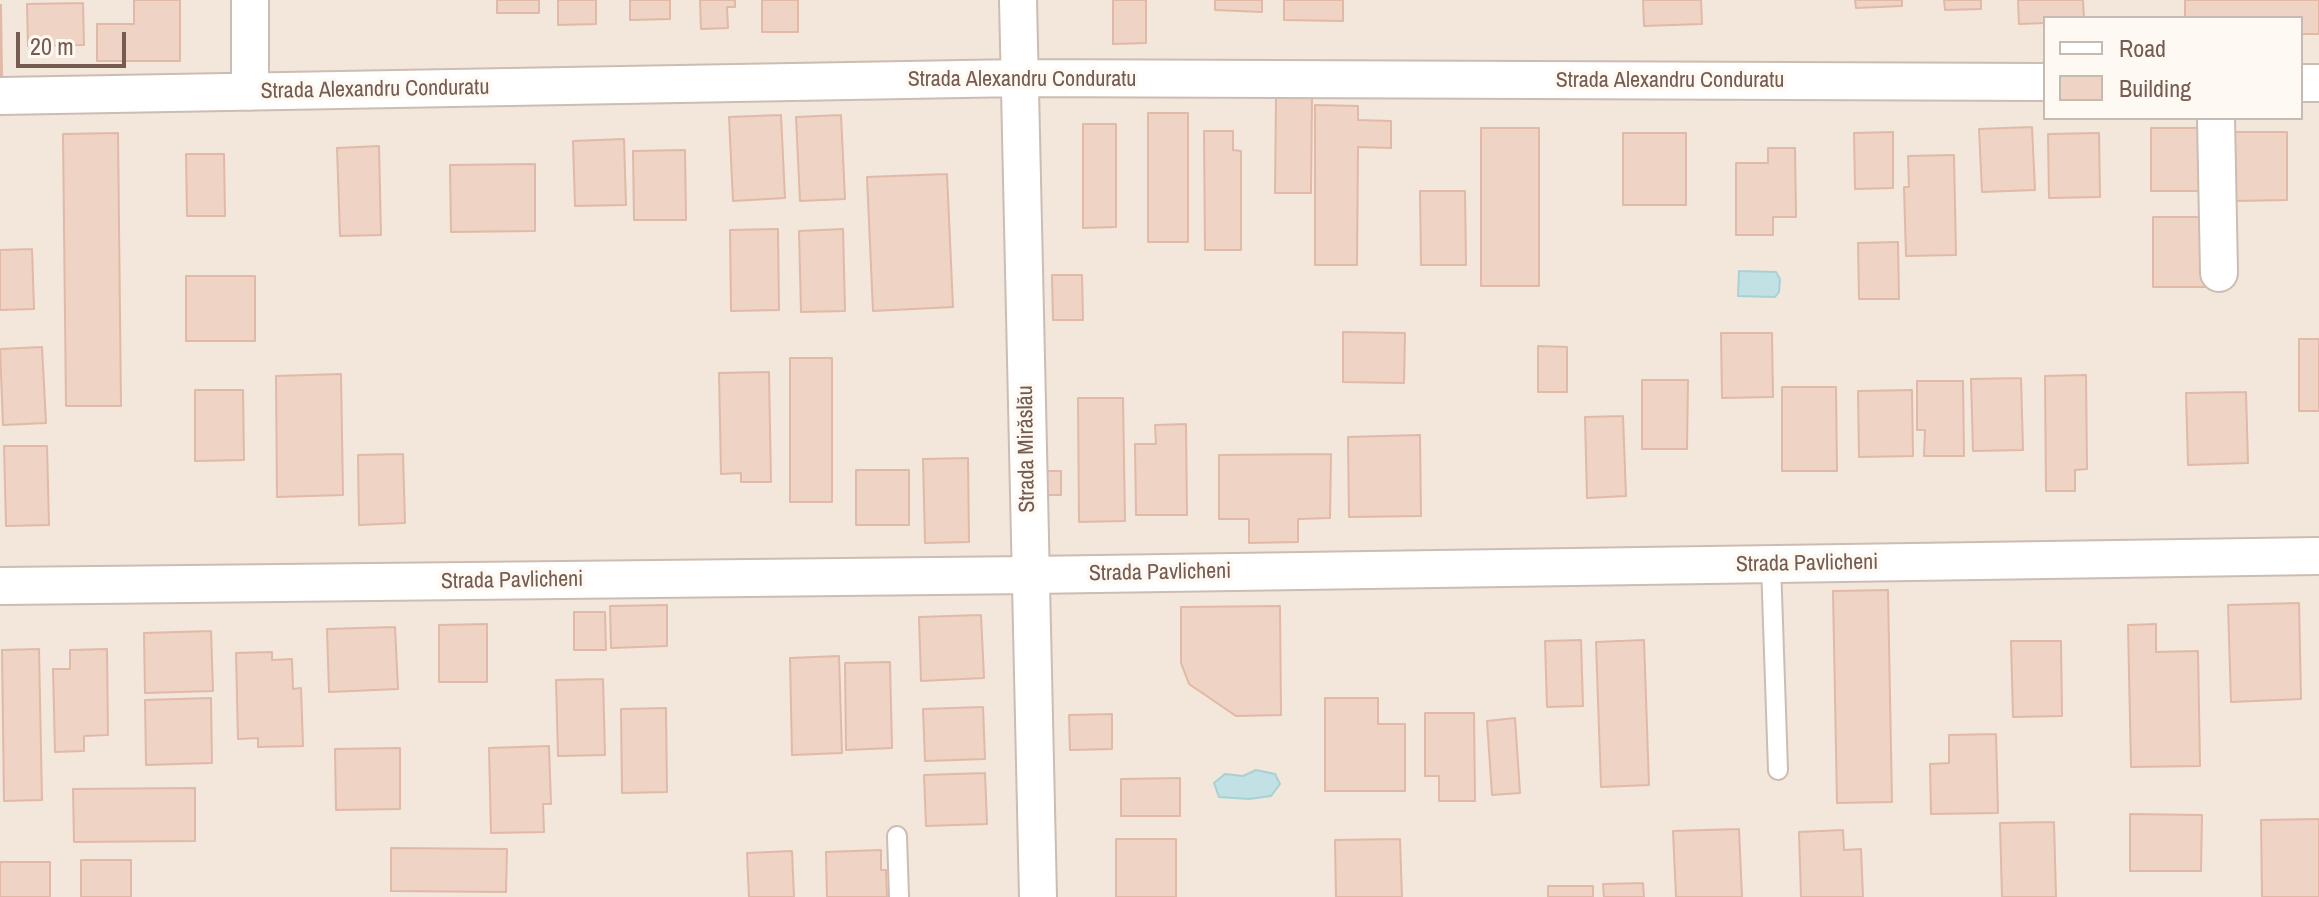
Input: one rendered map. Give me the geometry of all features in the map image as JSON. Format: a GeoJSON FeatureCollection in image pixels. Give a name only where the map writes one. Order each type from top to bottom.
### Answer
{"type":"FeatureCollection","features":[{"type":"Feature","properties":{"kind":"street"},"geometry":{"type":"LineString","coordinates":[[250,0],[250,92]]}},
{"type":"Feature","properties":{"kind":"street","name":"Strada Mirăslău"},"geometry":{"type":"LineString","coordinates":[[1018,0],[1038,897]]}},
{"type":"Feature","properties":{"kind":"street","name":"Strada Alexandru Conduratu"},"geometry":{"type":"LineString","coordinates":[[0,96],[1019,78],[2043,82]]}},
{"type":"Feature","properties":{"kind":"street"},"geometry":{"type":"LineString","coordinates":[[2216,120],[2219,273]]}},
{"type":"Feature","properties":{"kind":"street","name":"Strada Pavlicheni"},"geometry":{"type":"LineString","coordinates":[[0,586],[2319,556]]}},
{"type":"Feature","properties":{"kind":"lane"},"geometry":{"type":"LineString","coordinates":[[1771,564],[1778,770]]}},
{"type":"Feature","properties":{"kind":"lane"},"geometry":{"type":"LineString","coordinates":[[897,836],[899,897]]}},
{"type":"Feature","properties":{"kind":"shaded area"},"geometry":{"type":"Polygon","coordinates":[[[0,0],[2319,0],[2319,897],[0,897],[0,0]]]}},
{"type":"Feature","properties":{"kind":"water"},"geometry":{"type":"Polygon","coordinates":[[[1739,271],[1776,272],[1780,279],[1779,292],[1775,297],[1738,296],[1739,271]]]}},
{"type":"Feature","properties":{"kind":"water"},"geometry":{"type":"Polygon","coordinates":[[[1256,770],[1275,774],[1280,784],[1271,796],[1249,799],[1219,797],[1214,783],[1225,774],[1243,776],[1256,770]]]}},
{"type":"Feature","properties":{"kind":"building"},"geometry":{"type":"Polygon","coordinates":[[[134,0],[180,0],[180,61],[97,61],[97,24],[134,24],[134,0]]]}},
{"type":"Feature","properties":{"kind":"building"},"geometry":{"type":"Polygon","coordinates":[[[497,0],[539,0],[539,13],[497,13],[497,0]]]}},
{"type":"Feature","properties":{"kind":"building"},"geometry":{"type":"Polygon","coordinates":[[[558,0],[596,0],[596,24],[558,25],[558,0]]]}},
{"type":"Feature","properties":{"kind":"building"},"geometry":{"type":"Polygon","coordinates":[[[630,0],[670,0],[670,19],[630,20],[630,0]]]}},
{"type":"Feature","properties":{"kind":"building"},"geometry":{"type":"Polygon","coordinates":[[[700,0],[735,0],[735,7],[727,7],[728,28],[701,29],[700,0]]]}},
{"type":"Feature","properties":{"kind":"building"},"geometry":{"type":"Polygon","coordinates":[[[762,0],[798,0],[798,32],[762,32],[762,0]]]}},
{"type":"Feature","properties":{"kind":"building"},"geometry":{"type":"Polygon","coordinates":[[[1113,0],[1146,0],[1146,43],[1113,44],[1113,0]]]}},
{"type":"Feature","properties":{"kind":"building"},"geometry":{"type":"Polygon","coordinates":[[[1215,0],[1262,0],[1262,12],[1215,10],[1215,0]]]}},
{"type":"Feature","properties":{"kind":"building"},"geometry":{"type":"Polygon","coordinates":[[[1284,0],[1343,0],[1343,21],[1284,20],[1284,0]]]}},
{"type":"Feature","properties":{"kind":"building"},"geometry":{"type":"Polygon","coordinates":[[[1643,0],[1701,0],[1702,24],[1644,26],[1643,0]]]}},
{"type":"Feature","properties":{"kind":"building"},"geometry":{"type":"Polygon","coordinates":[[[1855,0],[1902,0],[1902,6],[1856,8],[1855,0]]]}},
{"type":"Feature","properties":{"kind":"building"},"geometry":{"type":"Polygon","coordinates":[[[1944,0],[1981,0],[1981,9],[1945,10],[1944,0]]]}},
{"type":"Feature","properties":{"kind":"building"},"geometry":{"type":"Polygon","coordinates":[[[2018,0],[2083,0],[2084,16],[2043,16],[2043,23],[2019,24],[2018,0]]]}},
{"type":"Feature","properties":{"kind":"building"},"geometry":{"type":"Polygon","coordinates":[[[2185,0],[2319,0],[2319,34],[2303,34],[2303,16],[2185,16],[2185,0]]]}},
{"type":"Feature","properties":{"kind":"building"},"geometry":{"type":"Polygon","coordinates":[[[83,3],[84,45],[28,46],[27,4],[83,3]]]}},
{"type":"Feature","properties":{"kind":"building"},"geometry":{"type":"Polygon","coordinates":[[[1,5],[2,75],[0,75],[1,5]]]}},
{"type":"Feature","properties":{"kind":"building"},"geometry":{"type":"Polygon","coordinates":[[[1276,97],[1312,97],[1311,193],[1275,193],[1276,97]]]}},
{"type":"Feature","properties":{"kind":"building"},"geometry":{"type":"Polygon","coordinates":[[[1315,105],[1358,106],[1358,120],[1391,121],[1391,148],[1358,147],[1357,265],[1315,265],[1315,105]]]}},
{"type":"Feature","properties":{"kind":"building"},"geometry":{"type":"Polygon","coordinates":[[[1148,113],[1188,113],[1188,242],[1148,242],[1148,113]]]}},
{"type":"Feature","properties":{"kind":"building"},"geometry":{"type":"Polygon","coordinates":[[[781,115],[785,198],[733,201],[729,117],[781,115]]]}},
{"type":"Feature","properties":{"kind":"building"},"geometry":{"type":"Polygon","coordinates":[[[841,115],[845,199],[800,201],[796,117],[841,115]]]}},
{"type":"Feature","properties":{"kind":"building"},"geometry":{"type":"Polygon","coordinates":[[[1083,124],[1116,124],[1116,227],[1083,228],[1083,124]]]}},
{"type":"Feature","properties":{"kind":"building"},"geometry":{"type":"Polygon","coordinates":[[[2032,127],[2035,190],[1982,192],[1979,129],[2032,127]]]}},
{"type":"Feature","properties":{"kind":"building"},"geometry":{"type":"Polygon","coordinates":[[[1481,128],[1539,128],[1539,286],[1481,286],[1481,128]]]}},
{"type":"Feature","properties":{"kind":"building"},"geometry":{"type":"Polygon","coordinates":[[[2151,128],[2206,128],[2206,191],[2151,191],[2151,128]]]}},
{"type":"Feature","properties":{"kind":"building"},"geometry":{"type":"Polygon","coordinates":[[[1204,131],[1233,131],[1233,150],[1241,151],[1241,250],[1205,250],[1204,131]]]}},
{"type":"Feature","properties":{"kind":"building"},"geometry":{"type":"Polygon","coordinates":[[[1893,132],[1893,188],[1855,189],[1854,133],[1893,132]]]}},
{"type":"Feature","properties":{"kind":"building"},"geometry":{"type":"Polygon","coordinates":[[[2233,132],[2287,132],[2287,200],[2234,201],[2233,132]]]}},
{"type":"Feature","properties":{"kind":"building"},"geometry":{"type":"Polygon","coordinates":[[[118,133],[121,406],[66,406],[63,134],[118,133]]]}},
{"type":"Feature","properties":{"kind":"building"},"geometry":{"type":"Polygon","coordinates":[[[1623,133],[1686,133],[1686,205],[1623,205],[1623,133]]]}},
{"type":"Feature","properties":{"kind":"building"},"geometry":{"type":"Polygon","coordinates":[[[2099,133],[2100,197],[2049,198],[2048,134],[2099,133]]]}},
{"type":"Feature","properties":{"kind":"building"},"geometry":{"type":"Polygon","coordinates":[[[624,139],[626,205],[575,206],[573,141],[624,139]]]}},
{"type":"Feature","properties":{"kind":"building"},"geometry":{"type":"Polygon","coordinates":[[[379,146],[381,235],[340,236],[337,148],[379,146]]]}},
{"type":"Feature","properties":{"kind":"building"},"geometry":{"type":"Polygon","coordinates":[[[1768,148],[1795,148],[1796,217],[1773,217],[1773,235],[1736,235],[1736,163],[1768,163],[1768,148]]]}},
{"type":"Feature","properties":{"kind":"building"},"geometry":{"type":"Polygon","coordinates":[[[685,150],[686,220],[634,220],[633,151],[685,150]]]}},
{"type":"Feature","properties":{"kind":"building"},"geometry":{"type":"Polygon","coordinates":[[[186,154],[224,154],[225,216],[187,216],[186,154]]]}},
{"type":"Feature","properties":{"kind":"building"},"geometry":{"type":"Polygon","coordinates":[[[1954,155],[1956,255],[1906,256],[1904,187],[1909,187],[1908,156],[1954,155]]]}},
{"type":"Feature","properties":{"kind":"building"},"geometry":{"type":"Polygon","coordinates":[[[535,164],[535,231],[451,232],[450,165],[535,164]]]}},
{"type":"Feature","properties":{"kind":"building"},"geometry":{"type":"Polygon","coordinates":[[[947,174],[953,307],[873,311],[867,177],[947,174]]]}},
{"type":"Feature","properties":{"kind":"building"},"geometry":{"type":"Polygon","coordinates":[[[1420,191],[1465,191],[1466,265],[1421,265],[1420,191]]]}},
{"type":"Feature","properties":{"kind":"building"},"geometry":{"type":"Polygon","coordinates":[[[2153,217],[2209,217],[2209,287],[2153,287],[2153,217]]]}},
{"type":"Feature","properties":{"kind":"building"},"geometry":{"type":"Polygon","coordinates":[[[778,229],[779,310],[731,311],[730,230],[778,229]]]}},
{"type":"Feature","properties":{"kind":"building"},"geometry":{"type":"Polygon","coordinates":[[[843,229],[845,311],[801,312],[799,231],[843,229]]]}},
{"type":"Feature","properties":{"kind":"building"},"geometry":{"type":"Polygon","coordinates":[[[1898,242],[1899,299],[1859,299],[1858,243],[1898,242]]]}},
{"type":"Feature","properties":{"kind":"building"},"geometry":{"type":"Polygon","coordinates":[[[32,249],[34,309],[0,310],[0,250],[32,249]]]}},
{"type":"Feature","properties":{"kind":"building"},"geometry":{"type":"Polygon","coordinates":[[[1052,275],[1082,275],[1083,320],[1053,320],[1052,275]]]}},
{"type":"Feature","properties":{"kind":"building"},"geometry":{"type":"Polygon","coordinates":[[[186,276],[255,276],[255,341],[186,341],[186,276]]]}},
{"type":"Feature","properties":{"kind":"building"},"geometry":{"type":"Polygon","coordinates":[[[1343,332],[1405,333],[1404,383],[1343,382],[1343,332]]]}},
{"type":"Feature","properties":{"kind":"building"},"geometry":{"type":"Polygon","coordinates":[[[1721,333],[1772,333],[1773,397],[1722,398],[1721,333]]]}},
{"type":"Feature","properties":{"kind":"building"},"geometry":{"type":"Polygon","coordinates":[[[2299,339],[2319,339],[2319,411],[2299,411],[2299,339]]]}},
{"type":"Feature","properties":{"kind":"building"},"geometry":{"type":"Polygon","coordinates":[[[1538,346],[1567,347],[1567,392],[1538,392],[1538,346]]]}},
{"type":"Feature","properties":{"kind":"building"},"geometry":{"type":"Polygon","coordinates":[[[42,347],[46,423],[3,425],[0,349],[42,347]]]}},
{"type":"Feature","properties":{"kind":"building"},"geometry":{"type":"Polygon","coordinates":[[[790,358],[832,358],[832,502],[790,502],[790,358]]]}},
{"type":"Feature","properties":{"kind":"building"},"geometry":{"type":"Polygon","coordinates":[[[769,372],[771,482],[741,482],[741,473],[721,474],[719,373],[769,372]]]}},
{"type":"Feature","properties":{"kind":"building"},"geometry":{"type":"Polygon","coordinates":[[[341,374],[343,495],[277,497],[276,376],[341,374]]]}},
{"type":"Feature","properties":{"kind":"building"},"geometry":{"type":"Polygon","coordinates":[[[2086,375],[2087,469],[2075,470],[2075,491],[2046,491],[2045,376],[2086,375]]]}},
{"type":"Feature","properties":{"kind":"building"},"geometry":{"type":"Polygon","coordinates":[[[2021,378],[2023,450],[1973,451],[1971,379],[2021,378]]]}},
{"type":"Feature","properties":{"kind":"building"},"geometry":{"type":"Polygon","coordinates":[[[1642,380],[1688,380],[1687,449],[1642,449],[1642,380]]]}},
{"type":"Feature","properties":{"kind":"building"},"geometry":{"type":"Polygon","coordinates":[[[1917,381],[1963,381],[1964,456],[1924,456],[1925,430],[1917,430],[1917,381]]]}},
{"type":"Feature","properties":{"kind":"building"},"geometry":{"type":"Polygon","coordinates":[[[1782,387],[1836,387],[1837,471],[1782,471],[1782,387]]]}},
{"type":"Feature","properties":{"kind":"building"},"geometry":{"type":"Polygon","coordinates":[[[195,390],[243,390],[244,460],[195,461],[195,390]]]}},
{"type":"Feature","properties":{"kind":"building"},"geometry":{"type":"Polygon","coordinates":[[[1912,390],[1913,456],[1859,457],[1858,391],[1912,390]]]}},
{"type":"Feature","properties":{"kind":"building"},"geometry":{"type":"Polygon","coordinates":[[[2246,392],[2248,463],[2188,465],[2186,393],[2246,392]]]}},
{"type":"Feature","properties":{"kind":"building"},"geometry":{"type":"Polygon","coordinates":[[[1078,398],[1123,398],[1125,521],[1079,522],[1078,398]]]}},
{"type":"Feature","properties":{"kind":"building"},"geometry":{"type":"Polygon","coordinates":[[[1623,416],[1626,496],[1587,498],[1585,417],[1623,416]]]}},
{"type":"Feature","properties":{"kind":"building"},"geometry":{"type":"Polygon","coordinates":[[[1186,424],[1187,515],[1136,515],[1135,444],[1156,444],[1155,425],[1186,424]]]}},
{"type":"Feature","properties":{"kind":"building"},"geometry":{"type":"Polygon","coordinates":[[[1420,435],[1421,516],[1349,517],[1348,437],[1420,435]]]}},
{"type":"Feature","properties":{"kind":"building"},"geometry":{"type":"Polygon","coordinates":[[[4,446],[47,446],[49,525],[6,526],[4,446]]]}},
{"type":"Feature","properties":{"kind":"building"},"geometry":{"type":"Polygon","coordinates":[[[403,454],[405,523],[359,525],[358,455],[403,454]]]}},
{"type":"Feature","properties":{"kind":"building"},"geometry":{"type":"Polygon","coordinates":[[[1331,454],[1330,518],[1298,519],[1298,542],[1249,543],[1249,519],[1219,519],[1219,455],[1331,454]]]}},
{"type":"Feature","properties":{"kind":"building"},"geometry":{"type":"Polygon","coordinates":[[[968,458],[969,542],[925,543],[923,459],[968,458]]]}},
{"type":"Feature","properties":{"kind":"building"},"geometry":{"type":"Polygon","coordinates":[[[856,470],[909,470],[909,525],[856,525],[856,470]]]}},
{"type":"Feature","properties":{"kind":"building"},"geometry":{"type":"Polygon","coordinates":[[[1047,471],[1061,471],[1061,495],[1047,495],[1047,471]]]}},
{"type":"Feature","properties":{"kind":"building"},"geometry":{"type":"Polygon","coordinates":[[[1888,590],[1892,802],[1837,803],[1833,591],[1888,590]]]}},
{"type":"Feature","properties":{"kind":"building"},"geometry":{"type":"Polygon","coordinates":[[[2299,603],[2301,699],[2231,702],[2228,605],[2299,603]]]}},
{"type":"Feature","properties":{"kind":"building"},"geometry":{"type":"Polygon","coordinates":[[[667,605],[667,646],[611,648],[610,606],[667,605]]]}},
{"type":"Feature","properties":{"kind":"building"},"geometry":{"type":"Polygon","coordinates":[[[1280,606],[1281,715],[1236,716],[1189,684],[1181,663],[1181,607],[1280,606]]]}},
{"type":"Feature","properties":{"kind":"building"},"geometry":{"type":"Polygon","coordinates":[[[574,612],[605,612],[606,650],[574,650],[574,612]]]}},
{"type":"Feature","properties":{"kind":"building"},"geometry":{"type":"Polygon","coordinates":[[[981,615],[984,678],[921,681],[919,617],[981,615]]]}},
{"type":"Feature","properties":{"kind":"building"},"geometry":{"type":"Polygon","coordinates":[[[487,624],[487,682],[439,682],[439,625],[487,624]]]}},
{"type":"Feature","properties":{"kind":"building"},"geometry":{"type":"Polygon","coordinates":[[[2156,624],[2156,652],[2198,651],[2200,766],[2131,767],[2128,625],[2156,624]]]}},
{"type":"Feature","properties":{"kind":"building"},"geometry":{"type":"Polygon","coordinates":[[[395,627],[398,689],[329,692],[327,629],[395,627]]]}},
{"type":"Feature","properties":{"kind":"building"},"geometry":{"type":"Polygon","coordinates":[[[211,631],[213,691],[145,693],[144,633],[211,631]]]}},
{"type":"Feature","properties":{"kind":"building"},"geometry":{"type":"Polygon","coordinates":[[[1581,640],[1583,706],[1547,707],[1545,641],[1581,640]]]}},
{"type":"Feature","properties":{"kind":"building"},"geometry":{"type":"Polygon","coordinates":[[[1644,640],[1649,785],[1601,787],[1596,642],[1644,640]]]}},
{"type":"Feature","properties":{"kind":"building"},"geometry":{"type":"Polygon","coordinates":[[[2011,641],[2061,641],[2062,716],[2013,717],[2011,641]]]}},
{"type":"Feature","properties":{"kind":"building"},"geometry":{"type":"Polygon","coordinates":[[[39,649],[42,800],[4,801],[2,650],[39,649]]]}},
{"type":"Feature","properties":{"kind":"building"},"geometry":{"type":"Polygon","coordinates":[[[107,649],[108,735],[84,736],[84,751],[55,752],[53,669],[70,669],[70,650],[107,649]]]}},
{"type":"Feature","properties":{"kind":"building"},"geometry":{"type":"Polygon","coordinates":[[[272,652],[272,660],[292,659],[293,689],[301,688],[303,746],[258,747],[258,738],[238,739],[236,653],[272,652]]]}},
{"type":"Feature","properties":{"kind":"building"},"geometry":{"type":"Polygon","coordinates":[[[839,656],[842,753],[792,755],[790,658],[839,656]]]}},
{"type":"Feature","properties":{"kind":"building"},"geometry":{"type":"Polygon","coordinates":[[[890,662],[892,748],[846,750],[845,663],[890,662]]]}},
{"type":"Feature","properties":{"kind":"building"},"geometry":{"type":"Polygon","coordinates":[[[603,679],[605,755],[558,756],[556,680],[603,679]]]}},
{"type":"Feature","properties":{"kind":"building"},"geometry":{"type":"Polygon","coordinates":[[[211,698],[212,763],[146,765],[145,700],[211,698]]]}},
{"type":"Feature","properties":{"kind":"building"},"geometry":{"type":"Polygon","coordinates":[[[1325,698],[1378,698],[1378,724],[1405,724],[1405,791],[1325,791],[1325,698]]]}},
{"type":"Feature","properties":{"kind":"building"},"geometry":{"type":"Polygon","coordinates":[[[983,707],[985,759],[925,761],[923,709],[983,707]]]}},
{"type":"Feature","properties":{"kind":"building"},"geometry":{"type":"Polygon","coordinates":[[[666,708],[667,792],[622,793],[621,709],[666,708]]]}},
{"type":"Feature","properties":{"kind":"building"},"geometry":{"type":"Polygon","coordinates":[[[1425,713],[1474,713],[1475,801],[1439,801],[1439,776],[1425,776],[1425,713]]]}},
{"type":"Feature","properties":{"kind":"building"},"geometry":{"type":"Polygon","coordinates":[[[1112,714],[1112,749],[1070,750],[1069,715],[1112,714]]]}},
{"type":"Feature","properties":{"kind":"building"},"geometry":{"type":"Polygon","coordinates":[[[1515,718],[1520,793],[1492,795],[1487,721],[1515,718]]]}},
{"type":"Feature","properties":{"kind":"building"},"geometry":{"type":"Polygon","coordinates":[[[1996,734],[1998,813],[1931,814],[1930,764],[1949,763],[1949,735],[1996,734]]]}},
{"type":"Feature","properties":{"kind":"building"},"geometry":{"type":"Polygon","coordinates":[[[549,746],[551,804],[543,804],[544,832],[491,833],[489,748],[549,746]]]}},
{"type":"Feature","properties":{"kind":"building"},"geometry":{"type":"Polygon","coordinates":[[[400,748],[400,809],[336,810],[335,749],[400,748]]]}},
{"type":"Feature","properties":{"kind":"building"},"geometry":{"type":"Polygon","coordinates":[[[985,773],[987,824],[926,826],[924,775],[985,773]]]}},
{"type":"Feature","properties":{"kind":"building"},"geometry":{"type":"Polygon","coordinates":[[[1180,778],[1180,816],[1121,816],[1121,779],[1180,778]]]}},
{"type":"Feature","properties":{"kind":"building"},"geometry":{"type":"Polygon","coordinates":[[[195,788],[195,841],[74,842],[73,789],[195,788]]]}},
{"type":"Feature","properties":{"kind":"building"},"geometry":{"type":"Polygon","coordinates":[[[2130,814],[2202,815],[2201,871],[2130,871],[2130,814]]]}},
{"type":"Feature","properties":{"kind":"building"},"geometry":{"type":"Polygon","coordinates":[[[2319,819],[2319,897],[2262,897],[2261,820],[2319,819]]]}},
{"type":"Feature","properties":{"kind":"building"},"geometry":{"type":"Polygon","coordinates":[[[2054,822],[2056,897],[2002,897],[2000,823],[2054,822]]]}},
{"type":"Feature","properties":{"kind":"building"},"geometry":{"type":"Polygon","coordinates":[[[1739,829],[1742,897],[1676,897],[1673,831],[1739,829]]]}},
{"type":"Feature","properties":{"kind":"building"},"geometry":{"type":"Polygon","coordinates":[[[1843,830],[1844,850],[1861,849],[1863,897],[1801,897],[1799,832],[1843,830]]]}},
{"type":"Feature","properties":{"kind":"building"},"geometry":{"type":"Polygon","coordinates":[[[1116,839],[1176,839],[1176,897],[1116,897],[1116,839]]]}},
{"type":"Feature","properties":{"kind":"building"},"geometry":{"type":"Polygon","coordinates":[[[1400,839],[1402,897],[1336,897],[1335,840],[1400,839]]]}},
{"type":"Feature","properties":{"kind":"building"},"geometry":{"type":"Polygon","coordinates":[[[391,848],[507,849],[506,892],[391,891],[391,848]]]}},
{"type":"Feature","properties":{"kind":"building"},"geometry":{"type":"Polygon","coordinates":[[[881,850],[881,870],[886,870],[887,897],[827,897],[826,852],[881,850]]]}},
{"type":"Feature","properties":{"kind":"building"},"geometry":{"type":"Polygon","coordinates":[[[792,851],[794,897],[749,897],[747,853],[792,851]]]}},
{"type":"Feature","properties":{"kind":"building"},"geometry":{"type":"Polygon","coordinates":[[[81,860],[131,860],[131,897],[81,897],[81,860]]]}},
{"type":"Feature","properties":{"kind":"building"},"geometry":{"type":"Polygon","coordinates":[[[0,862],[50,862],[50,897],[0,897],[0,862]]]}},
{"type":"Feature","properties":{"kind":"building"},"geometry":{"type":"Polygon","coordinates":[[[1643,883],[1644,897],[1604,897],[1603,884],[1643,883]]]}},
{"type":"Feature","properties":{"kind":"building"},"geometry":{"type":"Polygon","coordinates":[[[1548,886],[1593,886],[1593,897],[1548,897],[1548,886]]]}}]}
